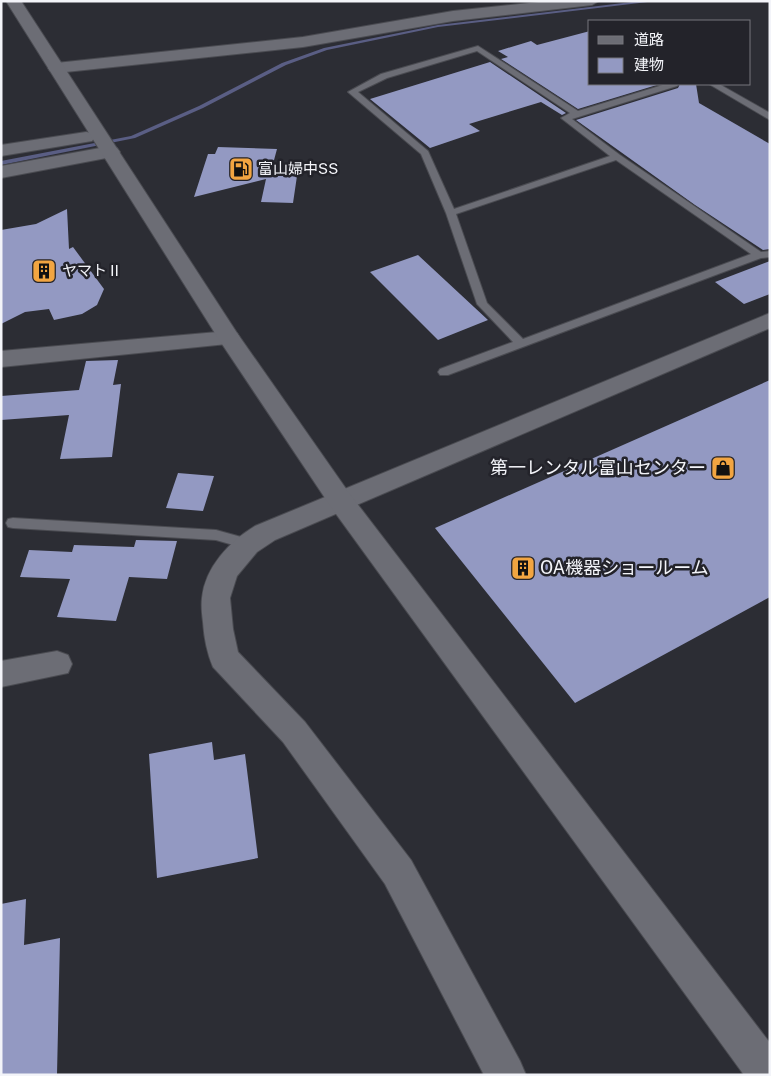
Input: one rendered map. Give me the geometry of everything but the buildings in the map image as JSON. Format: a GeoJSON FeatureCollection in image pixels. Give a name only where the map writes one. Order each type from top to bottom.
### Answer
{"type":"FeatureCollection","features":[{"type":"Feature","properties":{"kind":"street"},"geometry":{"type":"LineString","coordinates":[[56,68],[302,42],[452,16],[592,1]]}},
{"type":"Feature","properties":{"kind":"street"},"geometry":{"type":"LineString","coordinates":[[17,2],[56,68],[229,338],[340,500],[770,1075]]}},
{"type":"Feature","properties":{"kind":"street"},"geometry":{"type":"LineString","coordinates":[[1,151],[105,144]]}},
{"type":"Feature","properties":{"kind":"street"},"geometry":{"type":"LineString","coordinates":[[1,172],[105,144]]}},
{"type":"Feature","properties":{"kind":"street"},"geometry":{"type":"LineString","coordinates":[[506,1075],[398,872],[294,732],[224,658],[218,628],[216,598],[224,572],[247,544],[265,533],[770,320]]}},
{"type":"Feature","properties":{"kind":"street"},"geometry":{"type":"LineString","coordinates":[[1,359],[229,338]]}},
{"type":"Feature","properties":{"kind":"street"},"geometry":{"type":"LineString","coordinates":[[1,674],[57,664]]}},
{"type":"Feature","properties":{"kind":"lane"},"geometry":{"type":"LineString","coordinates":[[521,343],[482,304],[451,213],[424,153],[352,92],[384,76],[478,48],[577,114]]}},
{"type":"Feature","properties":{"kind":"lane"},"geometry":{"type":"LineString","coordinates":[[671,85],[565,118],[617,158],[764,255]]}},
{"type":"Feature","properties":{"kind":"lane"},"geometry":{"type":"LineString","coordinates":[[715,85],[770,117]]}},
{"type":"Feature","properties":{"kind":"lane"},"geometry":{"type":"LineString","coordinates":[[451,213],[617,158]]}},
{"type":"Feature","properties":{"kind":"lane"},"geometry":{"type":"LineString","coordinates":[[444,372],[764,255]]}},
{"type":"Feature","properties":{"kind":"lane"},"geometry":{"type":"LineString","coordinates":[[13,523],[216,535],[247,544]]}},
{"type":"Feature","properties":{"kind":"waterway"},"geometry":{"type":"LineString","coordinates":[[1,163],[133,137],[201,107],[284,64],[326,49],[438,26],[654,1]]}},
{"type":"Feature","properties":{"kind":"place","name":"富山婦中SS"},"geometry":{"type":"Point","coordinates":[241,169]}},
{"type":"Feature","properties":{"kind":"place","name":"ヤマトⅡ"},"geometry":{"type":"Point","coordinates":[44,271]}},
{"type":"Feature","properties":{"kind":"place","name":"第一レンタル富山センター"},"geometry":{"type":"Point","coordinates":[723,468]}},
{"type":"Feature","properties":{"kind":"place","name":"OA機器ショールーム"},"geometry":{"type":"Point","coordinates":[523,568]}}]}
